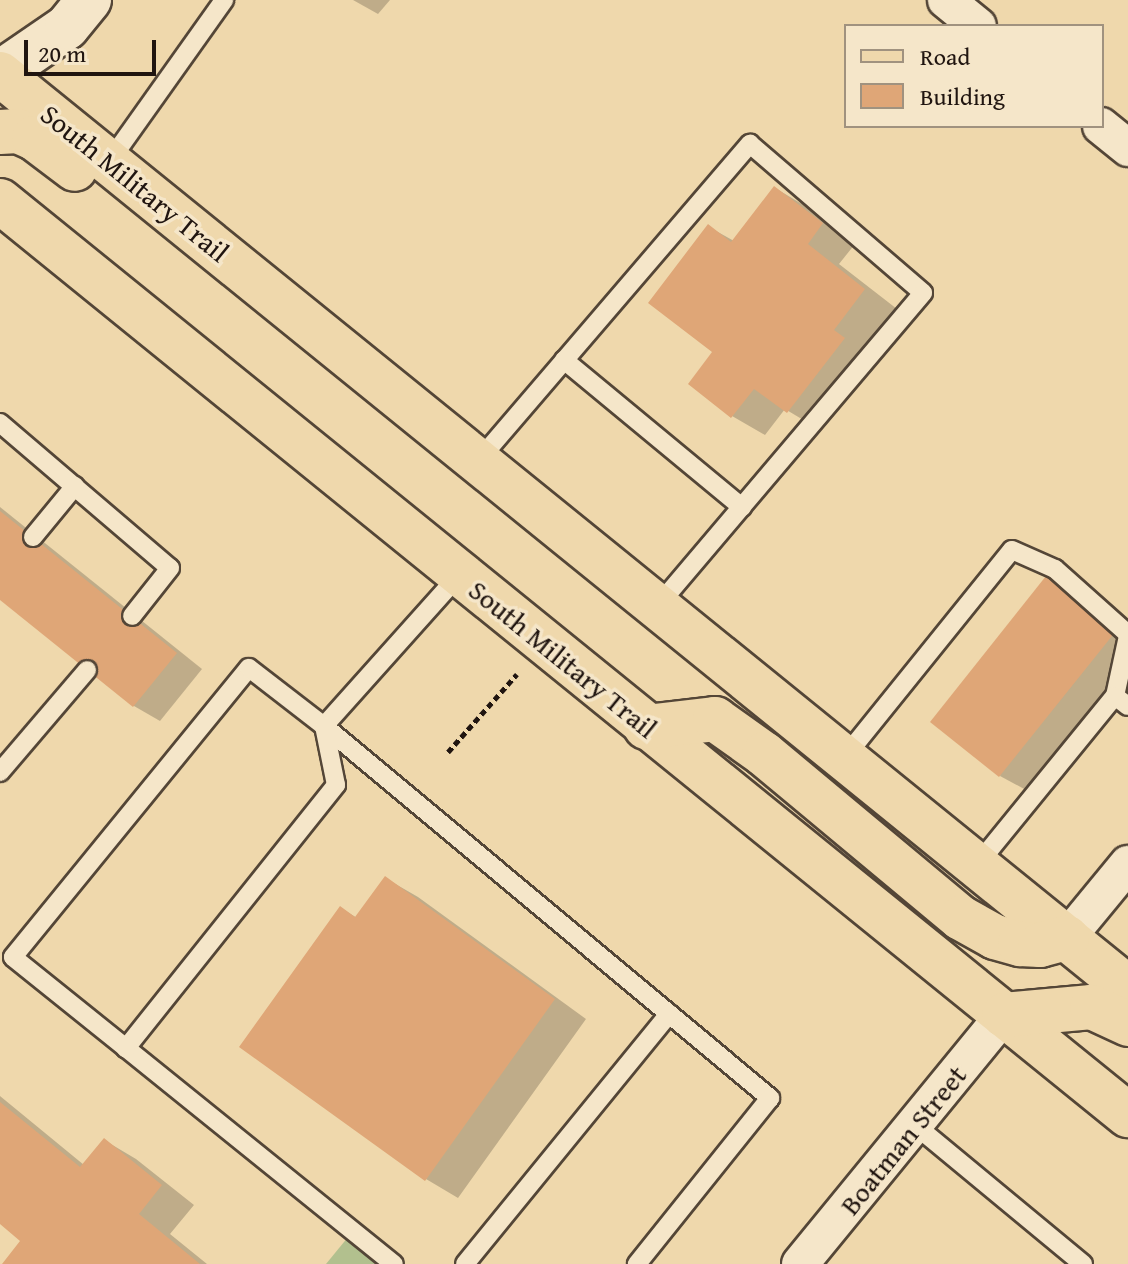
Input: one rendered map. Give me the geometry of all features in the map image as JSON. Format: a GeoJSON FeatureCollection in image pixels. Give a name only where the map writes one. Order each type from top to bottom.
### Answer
{"type":"FeatureCollection","features":[{"type":"Feature","properties":{"kind":"main road","name":"South Military Trail"},"geometry":{"type":"LineString","coordinates":[[0,73],[1128,988]]}},
{"type":"Feature","properties":{"kind":"main road"},"geometry":{"type":"LineString","coordinates":[[0,132],[18,131],[34,138],[366,397],[430,422]]}},
{"type":"Feature","properties":{"kind":"main road","name":"South Military Trail"},"geometry":{"type":"LineString","coordinates":[[0,201],[1128,1115]]}},
{"type":"Feature","properties":{"kind":"main road"},"geometry":{"type":"LineString","coordinates":[[646,727],[715,719],[764,754],[961,918],[995,937],[1020,944],[1040,945],[1067,938]]}},
{"type":"Feature","properties":{"kind":"main road"},"geometry":{"type":"LineString","coordinates":[[1004,1015],[1092,1007],[1128,1024]]}},
{"type":"Feature","properties":{"kind":"street"},"geometry":{"type":"LineString","coordinates":[[0,73],[67,27],[89,0]]}},
{"type":"Feature","properties":{"kind":"street"},"geometry":{"type":"LineString","coordinates":[[946,0],[976,24]]}},
{"type":"Feature","properties":{"kind":"street"},"geometry":{"type":"LineString","coordinates":[[1067,938],[1128,864]]}},
{"type":"Feature","properties":{"kind":"street","name":"Boatman Street"},"geometry":{"type":"LineString","coordinates":[[800,1264],[1004,1015]]}},
{"type":"Feature","properties":{"kind":"lane"},"geometry":{"type":"LineString","coordinates":[[109,162],[224,0]]}},
{"type":"Feature","properties":{"kind":"lane"},"geometry":{"type":"LineString","coordinates":[[478,461],[750,144],[923,293],[657,607]]}},
{"type":"Feature","properties":{"kind":"lane"},"geometry":{"type":"LineString","coordinates":[[564,360],[742,507]]}},
{"type":"Feature","properties":{"kind":"lane"},"geometry":{"type":"LineString","coordinates":[[0,423],[170,568],[132,616]]}},
{"type":"Feature","properties":{"kind":"lane"},"geometry":{"type":"LineString","coordinates":[[33,537],[75,486]]}},
{"type":"Feature","properties":{"kind":"lane"},"geometry":{"type":"LineString","coordinates":[[844,758],[1012,550],[1055,569],[1128,635],[1121,701],[977,865]]}},
{"type":"Feature","properties":{"kind":"lane"},"geometry":{"type":"LineString","coordinates":[[324,726],[460,574]]}},
{"type":"Feature","properties":{"kind":"lane"},"geometry":{"type":"LineString","coordinates":[[394,1264],[7,951],[249,668],[324,726],[770,1098],[637,1264]]}},
{"type":"Feature","properties":{"kind":"lane"},"geometry":{"type":"LineString","coordinates":[[0,772],[87,670]]}},
{"type":"Feature","properties":{"kind":"lane"},"geometry":{"type":"LineString","coordinates":[[126,1048],[336,785],[324,726]]}},
{"type":"Feature","properties":{"kind":"lane"},"geometry":{"type":"LineString","coordinates":[[465,1264],[669,1014]]}},
{"type":"Feature","properties":{"kind":"lane"},"geometry":{"type":"LineString","coordinates":[[915,1125],[1083,1264]]}},
{"type":"Feature","properties":{"kind":"path"},"geometry":{"type":"LineString","coordinates":[[448,752],[518,674]]}},
{"type":"Feature","properties":{"kind":"green space"},"geometry":{"type":"Polygon","coordinates":[[[353,1231],[394,1264],[326,1264],[353,1231]]]}},
{"type":"Feature","properties":{"kind":"building"},"geometry":{"type":"Polygon","coordinates":[[[774,186],[823,223],[808,244],[865,289],[834,330],[845,338],[787,413],[754,389],[731,418],[688,384],[712,352],[648,303],[708,224],[731,242],[774,186]]]}},
{"type":"Feature","properties":{"kind":"building"},"geometry":{"type":"Polygon","coordinates":[[[0,511],[177,653],[133,707],[0,600],[0,511]]]}},
{"type":"Feature","properties":{"kind":"building"},"geometry":{"type":"Polygon","coordinates":[[[1046,576],[1116,631],[999,777],[930,722],[1046,576]]]}},
{"type":"Feature","properties":{"kind":"building"},"geometry":{"type":"Polygon","coordinates":[[[385,876],[555,999],[425,1181],[239,1047],[340,906],[355,917],[385,876]]]}},
{"type":"Feature","properties":{"kind":"building"},"geometry":{"type":"Polygon","coordinates":[[[0,1102],[80,1167],[104,1138],[162,1185],[139,1214],[200,1264],[2,1264],[20,1241],[0,1224],[0,1102]]]}}]}
